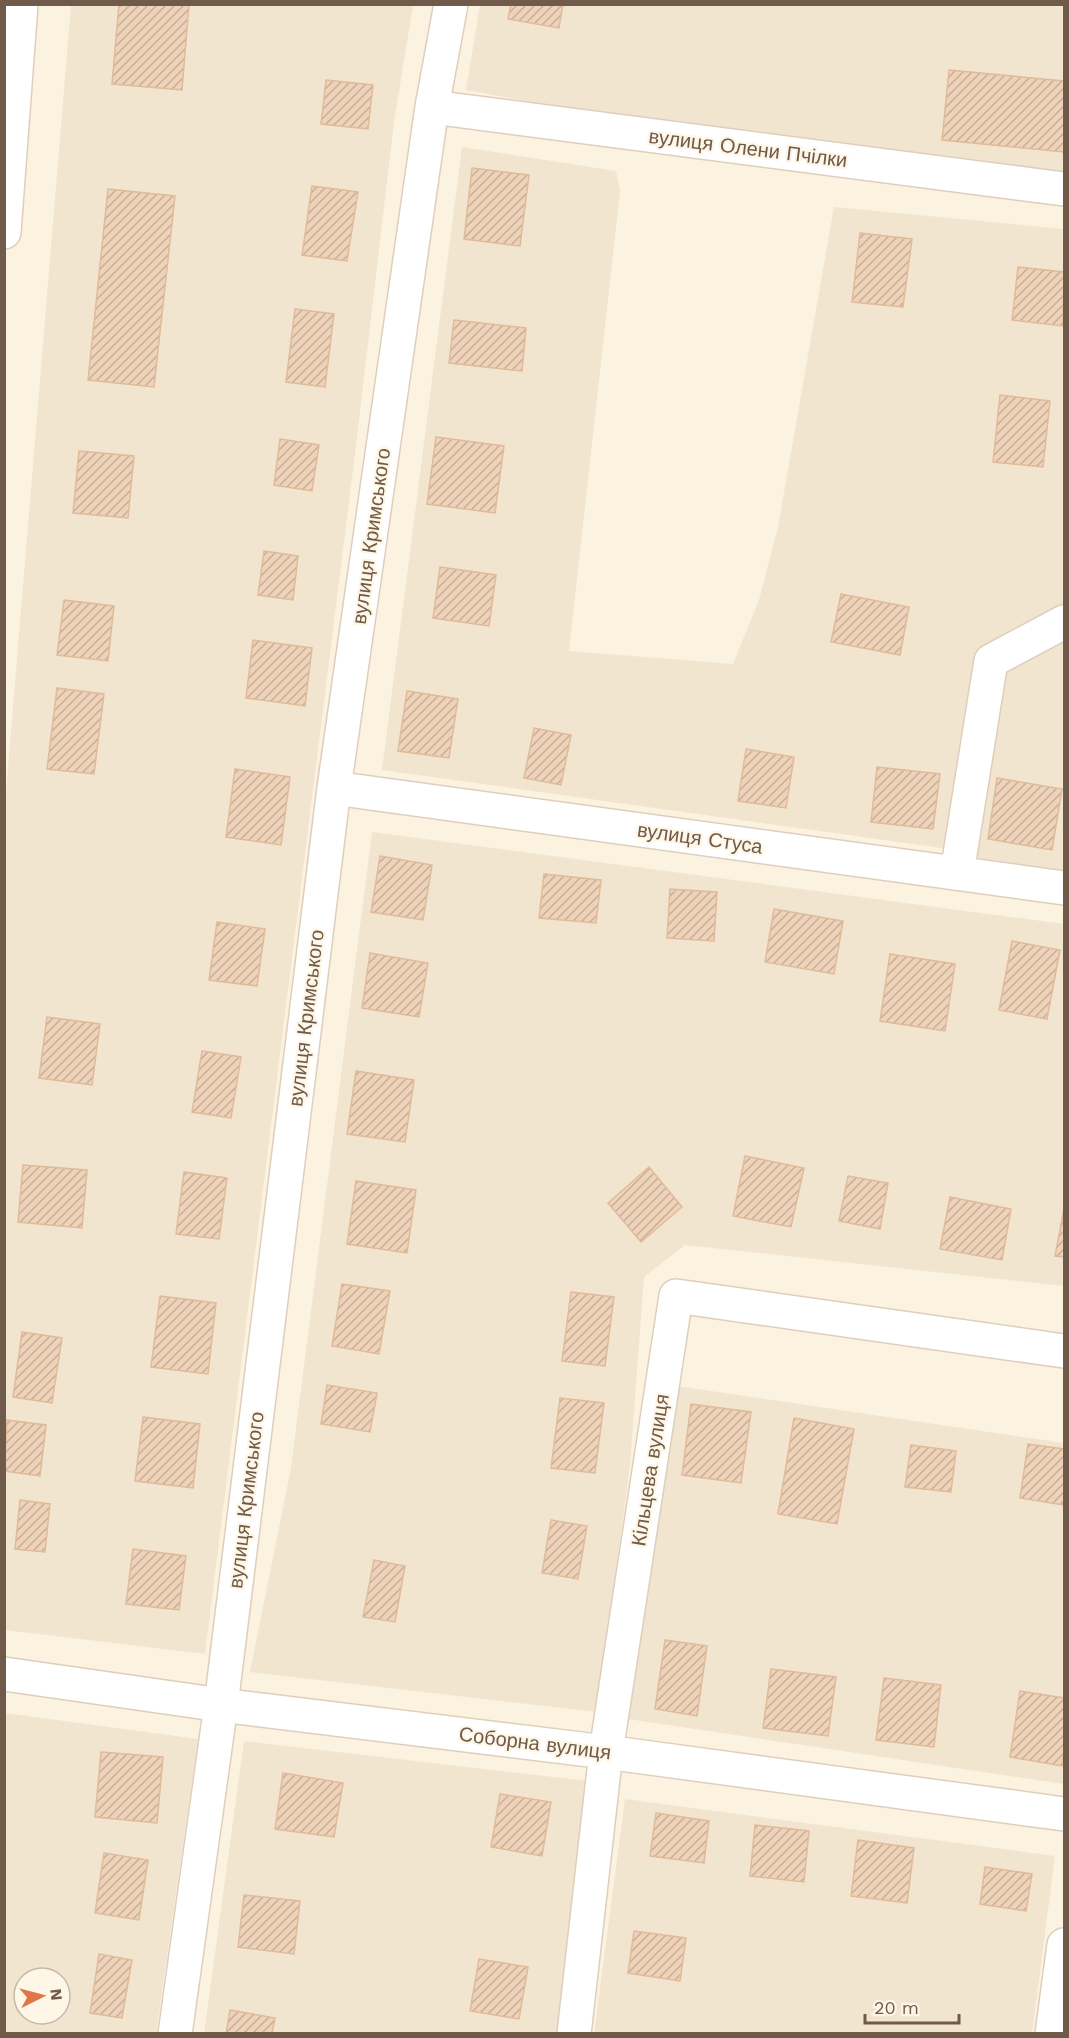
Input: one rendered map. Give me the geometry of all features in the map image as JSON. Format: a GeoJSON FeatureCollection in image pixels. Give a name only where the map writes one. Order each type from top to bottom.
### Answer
{"type":"FeatureCollection","features":[{"type":"Feature","properties":{"kind":"street"},"geometry":{"type":"LineString","coordinates":[[4,232],[21,4]]}},
{"type":"Feature","properties":{"kind":"street","name":"вулиця Кримського"},"geometry":{"type":"LineString","coordinates":[[175,2034],[221,1705],[334,788],[432,107],[452,4]]}},
{"type":"Feature","properties":{"kind":"street","name":"вулиця Олени Пчілки"},"geometry":{"type":"LineString","coordinates":[[432,107],[1065,189]]}},
{"type":"Feature","properties":{"kind":"street"},"geometry":{"type":"LineString","coordinates":[[957,873],[991,661],[1065,622]]}},
{"type":"Feature","properties":{"kind":"street","name":"вулиця Стуса"},"geometry":{"type":"LineString","coordinates":[[334,788],[1065,888]]}},
{"type":"Feature","properties":{"kind":"street","name":"Кільцева вулиця"},"geometry":{"type":"LineString","coordinates":[[574,2034],[606,1752],[676,1296],[1065,1351]]}},
{"type":"Feature","properties":{"kind":"street","name":"Соборна вулиця"},"geometry":{"type":"LineString","coordinates":[[4,1674],[221,1705],[606,1752],[1065,1815]]}},
{"type":"Feature","properties":{"kind":"street"},"geometry":{"type":"LineString","coordinates":[[1052,2034],[1065,1945]]}},
{"type":"Feature","properties":{"kind":"shaded area"},"geometry":{"type":"Polygon","coordinates":[[[71,5],[413,5],[394,122],[355,454],[205,1654],[5,1630],[5,804],[71,5]]]}},
{"type":"Feature","properties":{"kind":"shaded area"},"geometry":{"type":"Polygon","coordinates":[[[480,5],[1064,5],[1064,172],[537,103],[466,90],[480,5]]]}},
{"type":"Feature","properties":{"kind":"shaded area"},"geometry":{"type":"Polygon","coordinates":[[[462,147],[616,171],[620,191],[569,651],[733,664],[759,600],[778,527],[834,207],[1064,229],[1064,613],[980,660],[949,849],[382,770],[462,147]]]}},
{"type":"Feature","properties":{"kind":"shaded area"},"geometry":{"type":"Polygon","coordinates":[[[1064,636],[1064,872],[977,860],[1000,668],[1064,636]]]}},
{"type":"Feature","properties":{"kind":"shaded area"},"geometry":{"type":"Polygon","coordinates":[[[372,832],[1064,924],[1064,1286],[685,1245],[644,1277],[630,1465],[597,1712],[250,1672],[291,1468],[372,832]]]}},
{"type":"Feature","properties":{"kind":"shaded area"},"geometry":{"type":"Polygon","coordinates":[[[677,1386],[1064,1443],[1064,1784],[628,1719],[677,1386]]]}},
{"type":"Feature","properties":{"kind":"shaded area"},"geometry":{"type":"Polygon","coordinates":[[[5,1713],[198,1739],[156,2033],[5,2034],[5,1713]]]}},
{"type":"Feature","properties":{"kind":"shaded area"},"geometry":{"type":"Polygon","coordinates":[[[244,1741],[587,1781],[560,2033],[204,2034],[244,1741]]]}},
{"type":"Feature","properties":{"kind":"shaded area"},"geometry":{"type":"Polygon","coordinates":[[[625,1799],[1055,1856],[1032,2033],[594,2034],[625,1799]]]}},
{"type":"Feature","properties":{"kind":"building"},"geometry":{"type":"Polygon","coordinates":[[[119,4],[189,4],[182,90],[112,84],[119,4]]]}},
{"type":"Feature","properties":{"kind":"building"},"geometry":{"type":"Polygon","coordinates":[[[511,4],[563,4],[559,28],[508,19],[511,4]]]}},
{"type":"Feature","properties":{"kind":"building"},"geometry":{"type":"Polygon","coordinates":[[[949,70],[1064,81],[1064,152],[942,140],[949,70]]]}},
{"type":"Feature","properties":{"kind":"building"},"geometry":{"type":"Polygon","coordinates":[[[326,80],[373,85],[368,129],[321,124],[326,80]]]}},
{"type":"Feature","properties":{"kind":"building"},"geometry":{"type":"Polygon","coordinates":[[[472,168],[529,175],[520,246],[464,239],[472,168]]]}},
{"type":"Feature","properties":{"kind":"building"},"geometry":{"type":"Polygon","coordinates":[[[312,186],[358,192],[347,261],[302,255],[312,186]]]}},
{"type":"Feature","properties":{"kind":"building"},"geometry":{"type":"Polygon","coordinates":[[[108,189],[175,196],[154,387],[88,380],[108,189]]]}},
{"type":"Feature","properties":{"kind":"building"},"geometry":{"type":"Polygon","coordinates":[[[860,233],[912,239],[903,307],[852,302],[860,233]]]}},
{"type":"Feature","properties":{"kind":"building"},"geometry":{"type":"Polygon","coordinates":[[[1018,267],[1064,272],[1063,326],[1012,320],[1018,267]]]}},
{"type":"Feature","properties":{"kind":"building"},"geometry":{"type":"Polygon","coordinates":[[[295,309],[334,314],[325,387],[286,382],[295,309]]]}},
{"type":"Feature","properties":{"kind":"building"},"geometry":{"type":"Polygon","coordinates":[[[454,320],[526,328],[522,371],[449,363],[454,320]]]}},
{"type":"Feature","properties":{"kind":"building"},"geometry":{"type":"Polygon","coordinates":[[[1000,395],[1050,401],[1043,467],[993,462],[1000,395]]]}},
{"type":"Feature","properties":{"kind":"building"},"geometry":{"type":"Polygon","coordinates":[[[436,437],[504,446],[495,513],[427,504],[436,437]]]}},
{"type":"Feature","properties":{"kind":"building"},"geometry":{"type":"Polygon","coordinates":[[[280,439],[319,445],[312,491],[274,485],[280,439]]]}},
{"type":"Feature","properties":{"kind":"building"},"geometry":{"type":"Polygon","coordinates":[[[79,451],[134,456],[128,518],[73,513],[79,451]]]}},
{"type":"Feature","properties":{"kind":"building"},"geometry":{"type":"Polygon","coordinates":[[[264,551],[298,556],[293,600],[258,595],[264,551]]]}},
{"type":"Feature","properties":{"kind":"building"},"geometry":{"type":"Polygon","coordinates":[[[440,567],[496,575],[489,626],[433,618],[440,567]]]}},
{"type":"Feature","properties":{"kind":"building"},"geometry":{"type":"Polygon","coordinates":[[[841,594],[909,607],[900,655],[831,642],[841,594]]]}},
{"type":"Feature","properties":{"kind":"building"},"geometry":{"type":"Polygon","coordinates":[[[64,600],[114,606],[108,661],[57,655],[64,600]]]}},
{"type":"Feature","properties":{"kind":"building"},"geometry":{"type":"Polygon","coordinates":[[[253,640],[312,648],[305,706],[246,698],[253,640]]]}},
{"type":"Feature","properties":{"kind":"building"},"geometry":{"type":"Polygon","coordinates":[[[57,688],[104,694],[94,774],[47,769],[57,688]]]}},
{"type":"Feature","properties":{"kind":"building"},"geometry":{"type":"Polygon","coordinates":[[[407,691],[458,699],[449,758],[398,751],[407,691]]]}},
{"type":"Feature","properties":{"kind":"building"},"geometry":{"type":"Polygon","coordinates":[[[534,728],[571,735],[561,785],[524,778],[534,728]]]}},
{"type":"Feature","properties":{"kind":"building"},"geometry":{"type":"Polygon","coordinates":[[[746,749],[794,757],[786,808],[738,801],[746,749]]]}},
{"type":"Feature","properties":{"kind":"building"},"geometry":{"type":"Polygon","coordinates":[[[877,767],[940,774],[933,829],[871,822],[877,767]]]}},
{"type":"Feature","properties":{"kind":"building"},"geometry":{"type":"Polygon","coordinates":[[[235,769],[290,777],[281,845],[226,837],[235,769]]]}},
{"type":"Feature","properties":{"kind":"building"},"geometry":{"type":"Polygon","coordinates":[[[997,778],[1062,789],[1052,850],[988,839],[997,778]]]}},
{"type":"Feature","properties":{"kind":"building"},"geometry":{"type":"Polygon","coordinates":[[[380,856],[432,865],[423,920],[371,912],[380,856]]]}},
{"type":"Feature","properties":{"kind":"building"},"geometry":{"type":"Polygon","coordinates":[[[544,874],[601,880],[596,923],[539,918],[544,874]]]}},
{"type":"Feature","properties":{"kind":"building"},"geometry":{"type":"Polygon","coordinates":[[[670,889],[717,892],[714,941],[667,938],[670,889]]]}},
{"type":"Feature","properties":{"kind":"building"},"geometry":{"type":"Polygon","coordinates":[[[774,909],[843,921],[834,974],[765,962],[774,909]]]}},
{"type":"Feature","properties":{"kind":"building"},"geometry":{"type":"Polygon","coordinates":[[[217,922],[265,929],[257,986],[209,980],[217,922]]]}},
{"type":"Feature","properties":{"kind":"building"},"geometry":{"type":"Polygon","coordinates":[[[1012,941],[1060,950],[1047,1019],[999,1010],[1012,941]]]}},
{"type":"Feature","properties":{"kind":"building"},"geometry":{"type":"Polygon","coordinates":[[[370,953],[428,963],[419,1017],[362,1008],[370,953]]]}},
{"type":"Feature","properties":{"kind":"building"},"geometry":{"type":"Polygon","coordinates":[[[890,954],[955,964],[945,1031],[880,1021],[890,954]]]}},
{"type":"Feature","properties":{"kind":"building"},"geometry":{"type":"Polygon","coordinates":[[[47,1017],[100,1024],[92,1085],[39,1078],[47,1017]]]}},
{"type":"Feature","properties":{"kind":"building"},"geometry":{"type":"Polygon","coordinates":[[[202,1051],[241,1057],[231,1118],[192,1112],[202,1051]]]}},
{"type":"Feature","properties":{"kind":"building"},"geometry":{"type":"Polygon","coordinates":[[[356,1071],[414,1080],[405,1142],[347,1134],[356,1071]]]}},
{"type":"Feature","properties":{"kind":"building"},"geometry":{"type":"Polygon","coordinates":[[[745,1156],[804,1168],[791,1227],[733,1216],[745,1156]]]}},
{"type":"Feature","properties":{"kind":"building"},"geometry":{"type":"Polygon","coordinates":[[[23,1165],[87,1170],[82,1228],[18,1222],[23,1165]]]}},
{"type":"Feature","properties":{"kind":"building"},"geometry":{"type":"Polygon","coordinates":[[[649,1167],[682,1207],[641,1242],[608,1203],[649,1167]]]}},
{"type":"Feature","properties":{"kind":"building"},"geometry":{"type":"Polygon","coordinates":[[[184,1172],[227,1178],[219,1239],[176,1234],[184,1172]]]}},
{"type":"Feature","properties":{"kind":"building"},"geometry":{"type":"Polygon","coordinates":[[[848,1176],[888,1183],[880,1229],[839,1221],[848,1176]]]}},
{"type":"Feature","properties":{"kind":"building"},"geometry":{"type":"Polygon","coordinates":[[[356,1181],[416,1190],[407,1253],[347,1244],[356,1181]]]}},
{"type":"Feature","properties":{"kind":"building"},"geometry":{"type":"Polygon","coordinates":[[[950,1197],[1011,1209],[1002,1260],[940,1249],[950,1197]]]}},
{"type":"Feature","properties":{"kind":"building"},"geometry":{"type":"Polygon","coordinates":[[[1064,1209],[1064,1257],[1055,1256],[1064,1209]]]}},
{"type":"Feature","properties":{"kind":"building"},"geometry":{"type":"Polygon","coordinates":[[[342,1284],[390,1291],[379,1354],[332,1346],[342,1284]]]}},
{"type":"Feature","properties":{"kind":"building"},"geometry":{"type":"Polygon","coordinates":[[[571,1292],[614,1297],[605,1366],[562,1361],[571,1292]]]}},
{"type":"Feature","properties":{"kind":"building"},"geometry":{"type":"Polygon","coordinates":[[[160,1296],[216,1303],[208,1374],[151,1367],[160,1296]]]}},
{"type":"Feature","properties":{"kind":"building"},"geometry":{"type":"Polygon","coordinates":[[[22,1332],[62,1338],[52,1403],[13,1397],[22,1332]]]}},
{"type":"Feature","properties":{"kind":"building"},"geometry":{"type":"Polygon","coordinates":[[[327,1385],[377,1393],[370,1432],[321,1424],[327,1385]]]}},
{"type":"Feature","properties":{"kind":"building"},"geometry":{"type":"Polygon","coordinates":[[[560,1398],[604,1403],[595,1473],[551,1468],[560,1398]]]}},
{"type":"Feature","properties":{"kind":"building"},"geometry":{"type":"Polygon","coordinates":[[[691,1404],[751,1412],[741,1483],[682,1475],[691,1404]]]}},
{"type":"Feature","properties":{"kind":"building"},"geometry":{"type":"Polygon","coordinates":[[[143,1417],[200,1424],[193,1488],[135,1481],[143,1417]]]}},
{"type":"Feature","properties":{"kind":"building"},"geometry":{"type":"Polygon","coordinates":[[[794,1418],[854,1429],[837,1524],[778,1514],[794,1418]]]}},
{"type":"Feature","properties":{"kind":"building"},"geometry":{"type":"Polygon","coordinates":[[[7,1420],[46,1425],[40,1476],[4,1471],[7,1420]]]}},
{"type":"Feature","properties":{"kind":"building"},"geometry":{"type":"Polygon","coordinates":[[[1028,1444],[1064,1449],[1064,1505],[1020,1498],[1028,1444]]]}},
{"type":"Feature","properties":{"kind":"building"},"geometry":{"type":"Polygon","coordinates":[[[911,1445],[956,1451],[951,1492],[905,1487],[911,1445]]]}},
{"type":"Feature","properties":{"kind":"building"},"geometry":{"type":"Polygon","coordinates":[[[20,1500],[50,1504],[45,1552],[15,1549],[20,1500]]]}},
{"type":"Feature","properties":{"kind":"building"},"geometry":{"type":"Polygon","coordinates":[[[551,1520],[587,1526],[578,1579],[542,1573],[551,1520]]]}},
{"type":"Feature","properties":{"kind":"building"},"geometry":{"type":"Polygon","coordinates":[[[133,1549],[186,1556],[179,1610],[126,1604],[133,1549]]]}},
{"type":"Feature","properties":{"kind":"building"},"geometry":{"type":"Polygon","coordinates":[[[374,1560],[405,1566],[395,1622],[363,1617],[374,1560]]]}},
{"type":"Feature","properties":{"kind":"building"},"geometry":{"type":"Polygon","coordinates":[[[665,1640],[707,1646],[697,1716],[655,1709],[665,1640]]]}},
{"type":"Feature","properties":{"kind":"building"},"geometry":{"type":"Polygon","coordinates":[[[771,1669],[836,1677],[828,1736],[763,1728],[771,1669]]]}},
{"type":"Feature","properties":{"kind":"building"},"geometry":{"type":"Polygon","coordinates":[[[884,1678],[941,1685],[934,1747],[876,1740],[884,1678]]]}},
{"type":"Feature","properties":{"kind":"building"},"geometry":{"type":"Polygon","coordinates":[[[1020,1691],[1064,1698],[1062,1766],[1010,1757],[1020,1691]]]}},
{"type":"Feature","properties":{"kind":"building"},"geometry":{"type":"Polygon","coordinates":[[[101,1752],[163,1757],[157,1823],[95,1817],[101,1752]]]}},
{"type":"Feature","properties":{"kind":"building"},"geometry":{"type":"Polygon","coordinates":[[[283,1773],[343,1783],[334,1837],[275,1829],[283,1773]]]}},
{"type":"Feature","properties":{"kind":"building"},"geometry":{"type":"Polygon","coordinates":[[[500,1794],[551,1802],[542,1856],[491,1847],[500,1794]]]}},
{"type":"Feature","properties":{"kind":"building"},"geometry":{"type":"Polygon","coordinates":[[[656,1813],[709,1821],[704,1863],[650,1856],[656,1813]]]}},
{"type":"Feature","properties":{"kind":"building"},"geometry":{"type":"Polygon","coordinates":[[[755,1825],[809,1831],[804,1882],[750,1876],[755,1825]]]}},
{"type":"Feature","properties":{"kind":"building"},"geometry":{"type":"Polygon","coordinates":[[[858,1840],[914,1848],[907,1903],[851,1896],[858,1840]]]}},
{"type":"Feature","properties":{"kind":"building"},"geometry":{"type":"Polygon","coordinates":[[[104,1853],[148,1860],[139,1920],[95,1913],[104,1853]]]}},
{"type":"Feature","properties":{"kind":"building"},"geometry":{"type":"Polygon","coordinates":[[[985,1867],[1032,1874],[1026,1911],[980,1904],[985,1867]]]}},
{"type":"Feature","properties":{"kind":"building"},"geometry":{"type":"Polygon","coordinates":[[[244,1895],[300,1901],[294,1954],[238,1947],[244,1895]]]}},
{"type":"Feature","properties":{"kind":"building"},"geometry":{"type":"Polygon","coordinates":[[[634,1931],[686,1938],[680,1981],[628,1973],[634,1931]]]}},
{"type":"Feature","properties":{"kind":"building"},"geometry":{"type":"Polygon","coordinates":[[[99,1954],[132,1960],[122,2018],[90,2013],[99,1954]]]}},
{"type":"Feature","properties":{"kind":"building"},"geometry":{"type":"Polygon","coordinates":[[[479,1959],[528,1967],[519,2019],[470,2011],[479,1959]]]}},
{"type":"Feature","properties":{"kind":"building"},"geometry":{"type":"Polygon","coordinates":[[[230,2010],[275,2018],[272,2034],[226,2034],[230,2010]]]}}]}
